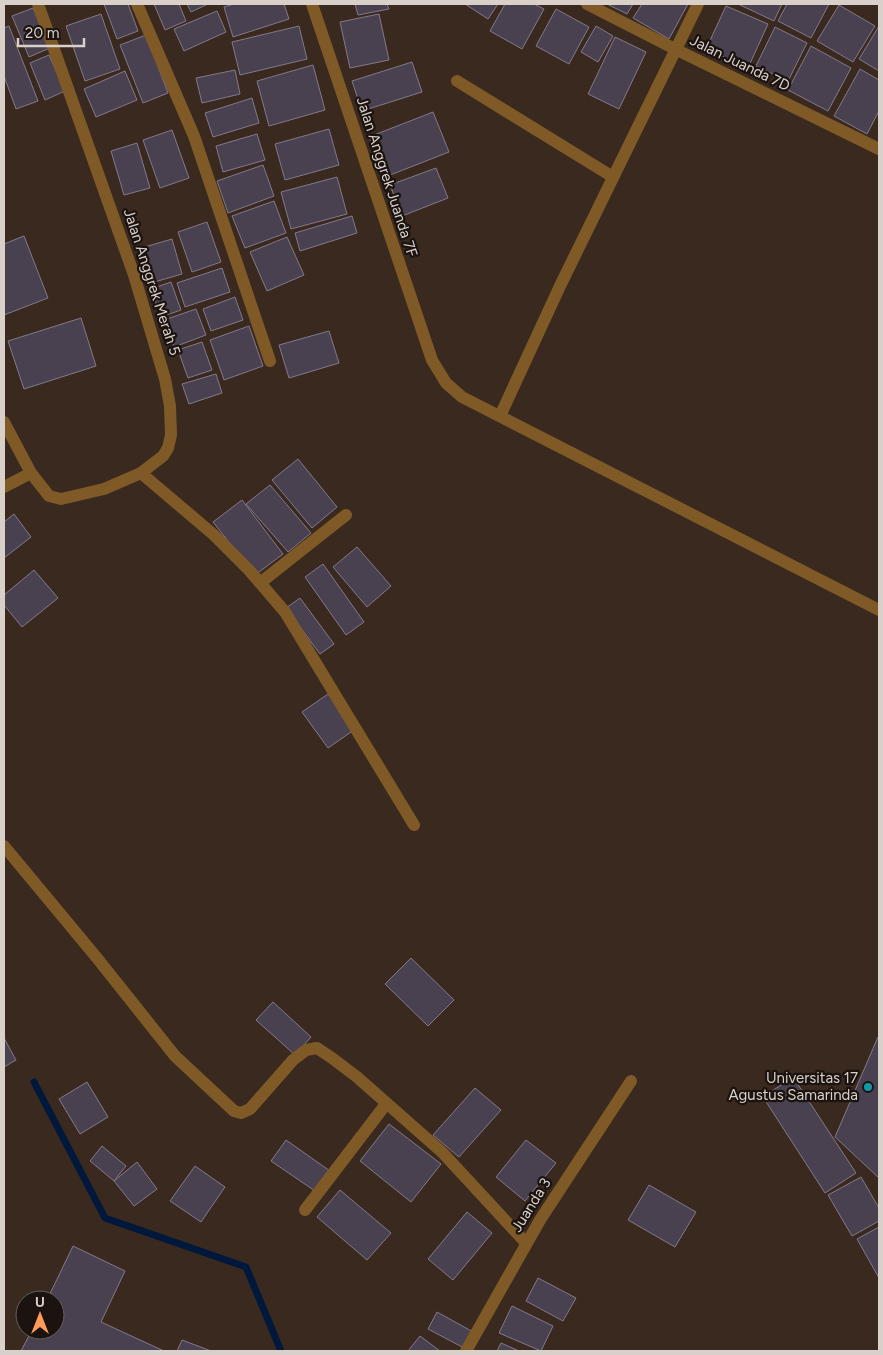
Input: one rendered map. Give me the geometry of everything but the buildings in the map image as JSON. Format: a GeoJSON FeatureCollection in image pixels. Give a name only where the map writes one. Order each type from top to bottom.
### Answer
{"type":"FeatureCollection","features":[{"type":"Feature","properties":{"kind":"street","name":"Jalan Anggrek Merah 5"},"geometry":{"type":"LineString","coordinates":[[31,473],[49,496],[61,499],[104,488],[140,473],[161,459],[168,448],[171,422],[167,390],[134,275],[38,4]]}},
{"type":"Feature","properties":{"kind":"street"},"geometry":{"type":"LineString","coordinates":[[138,4],[194,136],[270,361]]}},
{"type":"Feature","properties":{"kind":"street","name":"Jalan Anggrek Juanda 7F"},"geometry":{"type":"LineString","coordinates":[[312,4],[432,360],[446,383],[462,397],[879,610]]}},
{"type":"Feature","properties":{"kind":"street","name":"Jalan Juanda 7D"},"geometry":{"type":"LineString","coordinates":[[587,4],[879,149]]}},
{"type":"Feature","properties":{"kind":"street"},"geometry":{"type":"LineString","coordinates":[[500,416],[613,176],[698,4]]}},
{"type":"Feature","properties":{"kind":"street"},"geometry":{"type":"LineString","coordinates":[[456,81],[613,176]]}},
{"type":"Feature","properties":{"kind":"street"},"geometry":{"type":"LineString","coordinates":[[4,422],[31,473],[4,487]]}},
{"type":"Feature","properties":{"kind":"street"},"geometry":{"type":"LineString","coordinates":[[140,473],[214,534],[285,612],[414,825]]}},
{"type":"Feature","properties":{"kind":"street"},"geometry":{"type":"LineString","coordinates":[[260,584],[346,515]]}},
{"type":"Feature","properties":{"kind":"street"},"geometry":{"type":"LineString","coordinates":[[4,846],[175,1056],[234,1111],[241,1113],[250,1109],[293,1060],[306,1050],[316,1048],[357,1077],[442,1152],[526,1243]]}},
{"type":"Feature","properties":{"kind":"street","name":"Juanda 3"},"geometry":{"type":"LineString","coordinates":[[466,1351],[526,1243],[631,1080]]}},
{"type":"Feature","properties":{"kind":"street"},"geometry":{"type":"LineString","coordinates":[[305,1210],[386,1104]]}},
{"type":"Feature","properties":{"kind":"waterway"},"geometry":{"type":"LineString","coordinates":[[34,1082],[105,1218],[246,1267],[281,1351]]}},
{"type":"Feature","properties":{"kind":"place","name":"Universitas 17 Agustus Samarinda"},"geometry":{"type":"Point","coordinates":[868,1087]}}]}
